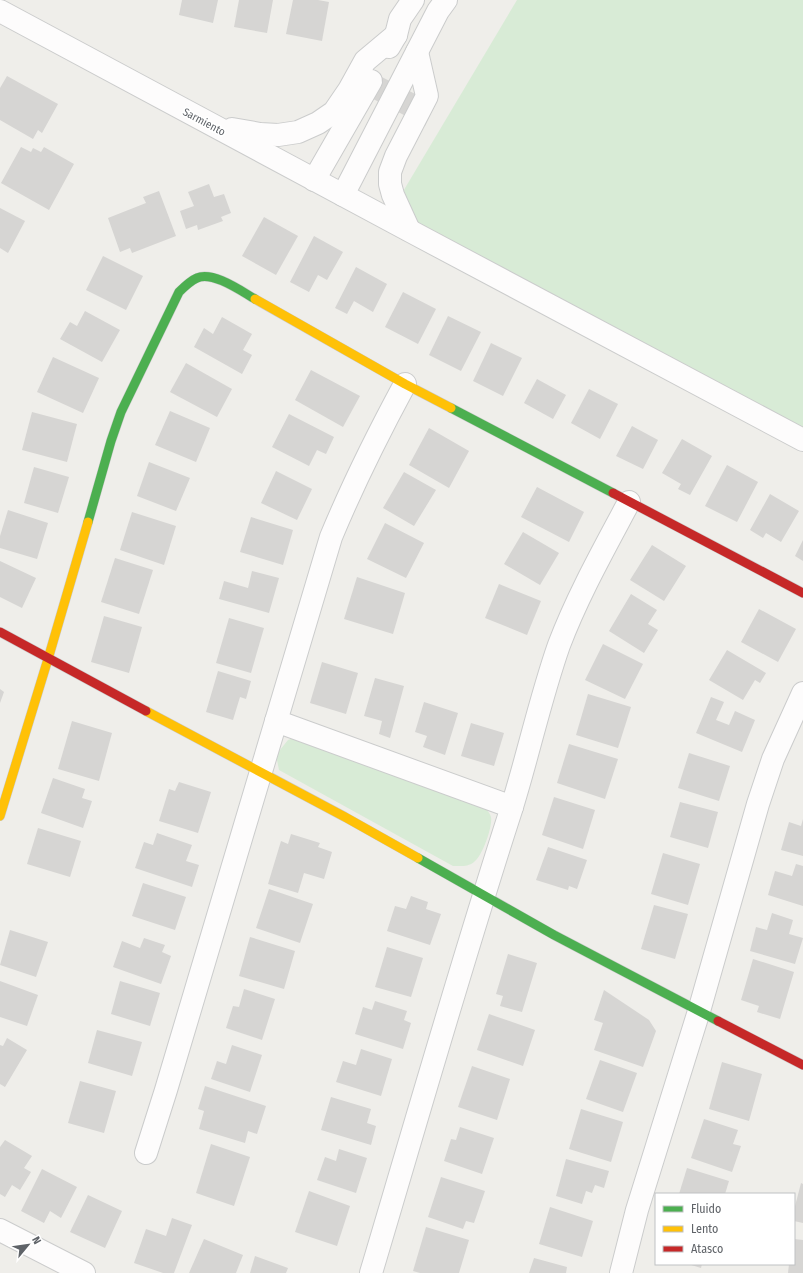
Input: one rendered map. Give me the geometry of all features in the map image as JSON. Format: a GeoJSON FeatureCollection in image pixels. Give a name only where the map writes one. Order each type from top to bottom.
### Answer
{"type":"FeatureCollection","features":[{"type":"Feature","properties":{"kind":"street"},"geometry":{"type":"LineString","coordinates":[[207,124],[260,134],[278,135],[298,132],[318,124],[334,112],[349,90],[365,61],[413,0]]}},
{"type":"Feature","properties":{"kind":"street"},"geometry":{"type":"LineString","coordinates":[[343,195],[438,11],[446,0]]}},
{"type":"Feature","properties":{"kind":"street","name":"Sarmiento"},"geometry":{"type":"LineString","coordinates":[[0,11],[207,124],[803,440]]}},
{"type":"Feature","properties":{"kind":"street"},"geometry":{"type":"LineString","coordinates":[[314,180],[398,18]]}},
{"type":"Feature","properties":{"kind":"street"},"geometry":{"type":"LineString","coordinates":[[409,230],[393,195],[390,184],[390,172],[396,156],[427,96],[418,52]]}},
{"type":"Feature","properties":{"kind":"street"},"geometry":{"type":"LineString","coordinates":[[0,816],[48,659],[111,441],[121,412],[179,292],[188,282],[197,277],[209,276],[228,284],[405,384],[803,593]]}},
{"type":"Feature","properties":{"kind":"street"},"geometry":{"type":"LineString","coordinates":[[146,1153],[331,537],[368,455],[405,384]]}},
{"type":"Feature","properties":{"kind":"street"},"geometry":{"type":"LineString","coordinates":[[371,1273],[483,895],[512,807],[546,684],[577,602],[629,502]]}},
{"type":"Feature","properties":{"kind":"street"},"geometry":{"type":"LineString","coordinates":[[0,632],[260,773],[345,817],[554,935],[803,1065]]}},
{"type":"Feature","properties":{"kind":"street"},"geometry":{"type":"LineString","coordinates":[[621,1273],[637,1210],[699,1011],[758,804],[773,759],[803,693]]}},
{"type":"Feature","properties":{"kind":"street"},"geometry":{"type":"LineString","coordinates":[[276,721],[512,807]]}},
{"type":"Feature","properties":{"kind":"street"},"geometry":{"type":"LineString","coordinates":[[0,1230],[84,1273]]}},
{"type":"Feature","properties":{"kind":"green space"},"geometry":{"type":"Polygon","coordinates":[[[517,0],[803,0],[803,431],[389,215],[517,0]]]}},
{"type":"Feature","properties":{"kind":"green space"},"geometry":{"type":"Polygon","coordinates":[[[296,737],[484,807],[490,814],[491,821],[489,834],[477,859],[469,865],[453,866],[279,770],[276,755],[288,740],[296,737]]]}},
{"type":"Feature","properties":{"kind":"building"},"geometry":{"type":"Polygon","coordinates":[[[182,0],[218,0],[213,23],[179,15],[182,0]]]}},
{"type":"Feature","properties":{"kind":"building"},"geometry":{"type":"Polygon","coordinates":[[[239,0],[273,0],[267,33],[234,27],[239,0]]]}},
{"type":"Feature","properties":{"kind":"building"},"geometry":{"type":"Polygon","coordinates":[[[293,0],[318,0],[329,2],[322,41],[286,34],[293,0]]]}},
{"type":"Feature","properties":{"kind":"building"},"geometry":{"type":"Polygon","coordinates":[[[366,69],[435,104],[425,126],[356,90],[366,69]]]}},
{"type":"Feature","properties":{"kind":"building"},"geometry":{"type":"Polygon","coordinates":[[[7,76],[58,104],[42,133],[38,130],[33,139],[0,120],[0,88],[7,76]]]}},
{"type":"Feature","properties":{"kind":"building"},"geometry":{"type":"Polygon","coordinates":[[[21,147],[31,152],[33,148],[41,152],[44,147],[74,164],[49,210],[1,183],[21,147]]]}},
{"type":"Feature","properties":{"kind":"building"},"geometry":{"type":"Polygon","coordinates":[[[209,184],[214,197],[224,194],[231,213],[221,217],[223,221],[198,230],[197,225],[186,229],[180,211],[194,206],[188,192],[209,184]]]}},
{"type":"Feature","properties":{"kind":"building"},"geometry":{"type":"Polygon","coordinates":[[[159,191],[176,236],[132,253],[130,248],[120,252],[108,218],[146,203],[143,197],[159,191]]]}},
{"type":"Feature","properties":{"kind":"building"},"geometry":{"type":"Polygon","coordinates":[[[0,208],[25,221],[8,253],[0,248],[0,208]]]}},
{"type":"Feature","properties":{"kind":"building"},"geometry":{"type":"Polygon","coordinates":[[[264,217],[298,236],[276,275],[242,256],[264,217]]]}},
{"type":"Feature","properties":{"kind":"building"},"geometry":{"type":"Polygon","coordinates":[[[314,236],[343,252],[327,280],[318,275],[309,292],[290,282],[314,236]]]}},
{"type":"Feature","properties":{"kind":"building"},"geometry":{"type":"Polygon","coordinates":[[[103,256],[143,276],[126,310],[86,290],[103,256]]]}},
{"type":"Feature","properties":{"kind":"building"},"geometry":{"type":"Polygon","coordinates":[[[356,267],[387,284],[373,312],[354,301],[347,314],[335,308],[356,267]]]}},
{"type":"Feature","properties":{"kind":"building"},"geometry":{"type":"Polygon","coordinates":[[[403,292],[436,309],[418,344],[385,327],[403,292]]]}},
{"type":"Feature","properties":{"kind":"building"},"geometry":{"type":"Polygon","coordinates":[[[85,311],[120,330],[102,362],[60,339],[70,322],[77,326],[85,311]]]}},
{"type":"Feature","properties":{"kind":"building"},"geometry":{"type":"Polygon","coordinates":[[[448,316],[481,332],[461,371],[429,355],[448,316]]]}},
{"type":"Feature","properties":{"kind":"building"},"geometry":{"type":"Polygon","coordinates":[[[222,317],[252,334],[243,350],[252,355],[242,374],[194,347],[204,328],[213,334],[222,317]]]}},
{"type":"Feature","properties":{"kind":"building"},"geometry":{"type":"Polygon","coordinates":[[[491,343],[522,358],[503,396],[473,381],[491,343]]]}},
{"type":"Feature","properties":{"kind":"building"},"geometry":{"type":"Polygon","coordinates":[[[53,357],[99,378],[83,413],[37,392],[53,357]]]}},
{"type":"Feature","properties":{"kind":"building"},"geometry":{"type":"Polygon","coordinates":[[[186,363],[232,389],[217,417],[170,392],[186,363]]]}},
{"type":"Feature","properties":{"kind":"building"},"geometry":{"type":"Polygon","coordinates":[[[311,370],[360,396],[343,427],[295,400],[311,370]]]}},
{"type":"Feature","properties":{"kind":"building"},"geometry":{"type":"Polygon","coordinates":[[[537,379],[566,395],[553,419],[524,403],[537,379]]]}},
{"type":"Feature","properties":{"kind":"building"},"geometry":{"type":"Polygon","coordinates":[[[589,389],[618,404],[600,439],[571,423],[589,389]]]}},
{"type":"Feature","properties":{"kind":"building"},"geometry":{"type":"Polygon","coordinates":[[[170,411],[210,428],[196,462],[155,445],[170,411]]]}},
{"type":"Feature","properties":{"kind":"building"},"geometry":{"type":"Polygon","coordinates":[[[32,412],[77,424],[67,462],[22,450],[32,412]]]}},
{"type":"Feature","properties":{"kind":"building"},"geometry":{"type":"Polygon","coordinates":[[[289,414],[334,437],[326,454],[317,450],[309,466],[272,447],[289,414]]]}},
{"type":"Feature","properties":{"kind":"building"},"geometry":{"type":"Polygon","coordinates":[[[632,426],[658,440],[643,469],[616,456],[632,426]]]}},
{"type":"Feature","properties":{"kind":"building"},"geometry":{"type":"Polygon","coordinates":[[[429,428],[469,451],[449,488],[409,465],[429,428]]]}},
{"type":"Feature","properties":{"kind":"building"},"geometry":{"type":"Polygon","coordinates":[[[682,439],[712,456],[690,495],[678,489],[681,484],[662,473],[682,439]]]}},
{"type":"Feature","properties":{"kind":"building"},"geometry":{"type":"Polygon","coordinates":[[[149,462],[190,478],[176,511],[137,496],[149,462]]]}},
{"type":"Feature","properties":{"kind":"building"},"geometry":{"type":"Polygon","coordinates":[[[727,465],[758,482],[737,522],[705,506],[727,465]]]}},
{"type":"Feature","properties":{"kind":"building"},"geometry":{"type":"Polygon","coordinates":[[[34,467],[69,477],[58,513],[24,503],[34,467]]]}},
{"type":"Feature","properties":{"kind":"building"},"geometry":{"type":"Polygon","coordinates":[[[276,471],[312,489],[297,520],[261,503],[276,471]]]}},
{"type":"Feature","properties":{"kind":"building"},"geometry":{"type":"Polygon","coordinates":[[[404,472],[436,490],[414,526],[383,508],[404,472]]]}},
{"type":"Feature","properties":{"kind":"building"},"geometry":{"type":"Polygon","coordinates":[[[537,487],[584,512],[569,542],[521,517],[537,487]]]}},
{"type":"Feature","properties":{"kind":"building"},"geometry":{"type":"Polygon","coordinates":[[[770,494],[799,511],[781,542],[766,533],[763,538],[750,530],[770,494]]]}},
{"type":"Feature","properties":{"kind":"building"},"geometry":{"type":"Polygon","coordinates":[[[8,510],[48,523],[37,559],[0,548],[0,536],[8,510]]]}},
{"type":"Feature","properties":{"kind":"building"},"geometry":{"type":"Polygon","coordinates":[[[132,512],[176,526],[164,565],[120,550],[132,512]]]}},
{"type":"Feature","properties":{"kind":"building"},"geometry":{"type":"Polygon","coordinates":[[[251,517],[293,530],[283,565],[240,552],[251,517]]]}},
{"type":"Feature","properties":{"kind":"building"},"geometry":{"type":"Polygon","coordinates":[[[385,523],[424,543],[406,578],[367,559],[385,523]]]}},
{"type":"Feature","properties":{"kind":"building"},"geometry":{"type":"Polygon","coordinates":[[[523,532],[559,553],[540,585],[504,564],[523,532]]]}},
{"type":"Feature","properties":{"kind":"building"},"geometry":{"type":"Polygon","coordinates":[[[803,540],[803,561],[795,556],[803,540]]]}},
{"type":"Feature","properties":{"kind":"building"},"geometry":{"type":"Polygon","coordinates":[[[652,545],[686,566],[664,601],[630,580],[652,545]]]}},
{"type":"Feature","properties":{"kind":"building"},"geometry":{"type":"Polygon","coordinates":[[[115,558],[153,570],[139,614],[101,602],[115,558]]]}},
{"type":"Feature","properties":{"kind":"building"},"geometry":{"type":"Polygon","coordinates":[[[0,561],[36,578],[22,608],[0,597],[0,561]]]}},
{"type":"Feature","properties":{"kind":"building"},"geometry":{"type":"Polygon","coordinates":[[[252,571],[279,578],[269,613],[219,599],[224,581],[248,588],[252,571]]]}},
{"type":"Feature","properties":{"kind":"building"},"geometry":{"type":"Polygon","coordinates":[[[357,577],[405,593],[393,634],[344,619],[357,577]]]}},
{"type":"Feature","properties":{"kind":"building"},"geometry":{"type":"Polygon","coordinates":[[[499,584],[541,601],[527,635],[485,618],[499,584]]]}},
{"type":"Feature","properties":{"kind":"building"},"geometry":{"type":"Polygon","coordinates":[[[631,594],[657,610],[648,624],[658,630],[644,653],[609,631],[631,594]]]}},
{"type":"Feature","properties":{"kind":"building"},"geometry":{"type":"Polygon","coordinates":[[[759,609],[796,629],[778,662],[741,642],[759,609]]]}},
{"type":"Feature","properties":{"kind":"building"},"geometry":{"type":"Polygon","coordinates":[[[104,616],[142,627],[129,673],[91,662],[104,616]]]}},
{"type":"Feature","properties":{"kind":"building"},"geometry":{"type":"Polygon","coordinates":[[[229,618],[264,628],[251,673],[216,663],[229,618]]]}},
{"type":"Feature","properties":{"kind":"building"},"geometry":{"type":"Polygon","coordinates":[[[603,644],[643,664],[625,699],[585,680],[603,644]]]}},
{"type":"Feature","properties":{"kind":"building"},"geometry":{"type":"Polygon","coordinates":[[[727,650],[766,673],[760,683],[755,680],[743,700],[709,680],[727,650]]]}},
{"type":"Feature","properties":{"kind":"building"},"geometry":{"type":"Polygon","coordinates":[[[322,662],[358,673],[346,714],[310,703],[322,662]]]}},
{"type":"Feature","properties":{"kind":"building"},"geometry":{"type":"Polygon","coordinates":[[[218,671],[251,681],[246,699],[240,697],[233,720],[206,712],[218,671]]]}},
{"type":"Feature","properties":{"kind":"building"},"geometry":{"type":"Polygon","coordinates":[[[375,678],[404,686],[390,738],[379,734],[382,721],[364,716],[375,678]]]}},
{"type":"Feature","properties":{"kind":"building"},"geometry":{"type":"Polygon","coordinates":[[[0,689],[4,692],[0,703],[0,689]]]}},
{"type":"Feature","properties":{"kind":"building"},"geometry":{"type":"Polygon","coordinates":[[[588,694],[631,707],[618,748],[576,735],[588,694]]]}},
{"type":"Feature","properties":{"kind":"building"},"geometry":{"type":"Polygon","coordinates":[[[711,697],[724,702],[716,720],[729,725],[735,711],[755,720],[742,752],[696,733],[711,697]]]}},
{"type":"Feature","properties":{"kind":"building"},"geometry":{"type":"Polygon","coordinates":[[[424,702],[458,713],[445,755],[423,747],[427,736],[415,732],[424,702]]]}},
{"type":"Feature","properties":{"kind":"building"},"geometry":{"type":"Polygon","coordinates":[[[72,721],[112,733],[99,781],[58,769],[72,721]]]}},
{"type":"Feature","properties":{"kind":"building"},"geometry":{"type":"Polygon","coordinates":[[[471,723],[504,733],[494,766],[461,756],[471,723]]]}},
{"type":"Feature","properties":{"kind":"building"},"geometry":{"type":"Polygon","coordinates":[[[569,744],[618,759],[605,799],[557,783],[569,744]]]}},
{"type":"Feature","properties":{"kind":"building"},"geometry":{"type":"Polygon","coordinates":[[[689,753],[730,766],[719,801],[678,788],[689,753]]]}},
{"type":"Feature","properties":{"kind":"building"},"geometry":{"type":"Polygon","coordinates":[[[53,778],[85,789],[82,798],[92,801],[83,828],[41,813],[53,778]]]}},
{"type":"Feature","properties":{"kind":"building"},"geometry":{"type":"Polygon","coordinates":[[[179,782],[211,792],[198,833],[159,821],[169,789],[175,791],[179,782]]]}},
{"type":"Feature","properties":{"kind":"building"},"geometry":{"type":"Polygon","coordinates":[[[554,797],[595,810],[583,849],[542,835],[554,797]]]}},
{"type":"Feature","properties":{"kind":"building"},"geometry":{"type":"Polygon","coordinates":[[[680,802],[718,812],[708,848],[670,837],[680,802]]]}},
{"type":"Feature","properties":{"kind":"building"},"geometry":{"type":"Polygon","coordinates":[[[803,819],[803,856],[781,850],[789,822],[801,826],[803,819]]]}},
{"type":"Feature","properties":{"kind":"building"},"geometry":{"type":"Polygon","coordinates":[[[38,828],[81,841],[70,877],[27,864],[38,828]]]}},
{"type":"Feature","properties":{"kind":"building"},"geometry":{"type":"Polygon","coordinates":[[[157,833],[192,845],[186,861],[199,865],[192,887],[135,868],[144,842],[153,845],[157,833]]]}},
{"type":"Feature","properties":{"kind":"building"},"geometry":{"type":"Polygon","coordinates":[[[291,834],[320,843],[318,847],[332,852],[324,879],[304,873],[298,893],[268,884],[281,841],[288,844],[291,834]]]}},
{"type":"Feature","properties":{"kind":"building"},"geometry":{"type":"Polygon","coordinates":[[[548,847],[587,860],[577,889],[569,886],[568,890],[536,880],[548,847]]]}},
{"type":"Feature","properties":{"kind":"building"},"geometry":{"type":"Polygon","coordinates":[[[663,853],[700,864],[688,905],[651,894],[663,853]]]}},
{"type":"Feature","properties":{"kind":"building"},"geometry":{"type":"Polygon","coordinates":[[[796,864],[803,866],[803,906],[768,895],[775,871],[792,876],[796,864]]]}},
{"type":"Feature","properties":{"kind":"building"},"geometry":{"type":"Polygon","coordinates":[[[143,883],[186,897],[175,930],[132,916],[143,883]]]}},
{"type":"Feature","properties":{"kind":"building"},"geometry":{"type":"Polygon","coordinates":[[[269,889],[313,904],[300,943],[256,928],[269,889]]]}},
{"type":"Feature","properties":{"kind":"building"},"geometry":{"type":"Polygon","coordinates":[[[411,896],[428,902],[426,909],[441,914],[430,945],[387,931],[395,906],[406,909],[411,896]]]}},
{"type":"Feature","properties":{"kind":"building"},"geometry":{"type":"Polygon","coordinates":[[[654,905],[688,914],[675,959],[641,949],[654,905]]]}},
{"type":"Feature","properties":{"kind":"building"},"geometry":{"type":"Polygon","coordinates":[[[772,913],[793,920],[789,934],[803,938],[795,964],[750,951],[756,927],[767,930],[772,913]]]}},
{"type":"Feature","properties":{"kind":"building"},"geometry":{"type":"Polygon","coordinates":[[[10,930],[48,942],[36,977],[0,965],[10,930]]]}},
{"type":"Feature","properties":{"kind":"building"},"geometry":{"type":"Polygon","coordinates":[[[250,937],[295,951],[284,989],[239,976],[250,937]]]}},
{"type":"Feature","properties":{"kind":"building"},"geometry":{"type":"Polygon","coordinates":[[[144,938],[165,945],[162,952],[171,956],[161,984],[113,967],[122,941],[140,948],[144,938]]]}},
{"type":"Feature","properties":{"kind":"building"},"geometry":{"type":"Polygon","coordinates":[[[387,947],[423,958],[411,997],[375,987],[387,947]]]}},
{"type":"Feature","properties":{"kind":"building"},"geometry":{"type":"Polygon","coordinates":[[[508,954],[537,963],[522,1012],[500,1006],[503,996],[496,994],[508,954]]]}},
{"type":"Feature","properties":{"kind":"building"},"geometry":{"type":"Polygon","coordinates":[[[753,959],[794,972],[780,1019],[757,1012],[759,1006],[741,1000],[753,959]]]}},
{"type":"Feature","properties":{"kind":"building"},"geometry":{"type":"Polygon","coordinates":[[[0,981],[38,995],[27,1026],[0,1017],[0,981]]]}},
{"type":"Feature","properties":{"kind":"building"},"geometry":{"type":"Polygon","coordinates":[[[120,981],[160,993],[150,1026],[111,1014],[120,981]]]}},
{"type":"Feature","properties":{"kind":"building"},"geometry":{"type":"Polygon","coordinates":[[[244,989],[275,999],[262,1040],[226,1028],[233,1006],[239,1007],[244,989]]]}},
{"type":"Feature","properties":{"kind":"building"},"geometry":{"type":"Polygon","coordinates":[[[604,990],[649,1020],[656,1031],[643,1067],[594,1050],[603,1023],[594,1020],[604,990]]]}},
{"type":"Feature","properties":{"kind":"building"},"geometry":{"type":"Polygon","coordinates":[[[375,1001],[407,1011],[404,1020],[411,1023],[403,1049],[355,1034],[363,1007],[372,1010],[375,1001]]]}},
{"type":"Feature","properties":{"kind":"building"},"geometry":{"type":"Polygon","coordinates":[[[489,1014],[535,1030],[523,1066],[477,1050],[489,1014]]]}},
{"type":"Feature","properties":{"kind":"building"},"geometry":{"type":"Polygon","coordinates":[[[97,1030],[142,1042],[132,1076],[88,1063],[97,1030]]]}},
{"type":"Feature","properties":{"kind":"building"},"geometry":{"type":"Polygon","coordinates":[[[7,1038],[27,1050],[5,1087],[0,1084],[0,1045],[3,1046],[7,1038]]]}},
{"type":"Feature","properties":{"kind":"building"},"geometry":{"type":"Polygon","coordinates":[[[232,1045],[262,1055],[250,1092],[211,1079],[217,1061],[226,1064],[232,1045]]]}},
{"type":"Feature","properties":{"kind":"building"},"geometry":{"type":"Polygon","coordinates":[[[361,1049],[392,1059],[381,1096],[336,1082],[343,1061],[356,1065],[361,1049]]]}},
{"type":"Feature","properties":{"kind":"building"},"geometry":{"type":"Polygon","coordinates":[[[600,1060],[637,1073],[623,1112],[586,1099],[600,1060]]]}},
{"type":"Feature","properties":{"kind":"building"},"geometry":{"type":"Polygon","coordinates":[[[722,1062],[762,1074],[749,1121],[709,1109],[722,1062]]]}},
{"type":"Feature","properties":{"kind":"building"},"geometry":{"type":"Polygon","coordinates":[[[472,1066],[510,1079],[497,1120],[458,1107],[472,1066]]]}},
{"type":"Feature","properties":{"kind":"building"},"geometry":{"type":"Polygon","coordinates":[[[80,1081],[116,1091],[104,1133],[68,1123],[80,1081]]]}},
{"type":"Feature","properties":{"kind":"building"},"geometry":{"type":"Polygon","coordinates":[[[205,1086],[266,1106],[257,1134],[248,1131],[245,1143],[199,1129],[204,1111],[198,1109],[205,1086]]]}},
{"type":"Feature","properties":{"kind":"building"},"geometry":{"type":"Polygon","coordinates":[[[331,1097],[371,1109],[367,1123],[376,1126],[371,1145],[321,1130],[331,1097]]]}},
{"type":"Feature","properties":{"kind":"building"},"geometry":{"type":"Polygon","coordinates":[[[581,1109],[623,1122],[611,1162],[569,1149],[581,1109]]]}},
{"type":"Feature","properties":{"kind":"building"},"geometry":{"type":"Polygon","coordinates":[[[704,1119],[738,1130],[733,1144],[741,1146],[732,1172],[691,1158],[704,1119]]]}},
{"type":"Feature","properties":{"kind":"building"},"geometry":{"type":"Polygon","coordinates":[[[460,1127],[494,1138],[482,1174],[444,1161],[451,1139],[456,1140],[460,1127]]]}},
{"type":"Feature","properties":{"kind":"building"},"geometry":{"type":"Polygon","coordinates":[[[5,1140],[32,1156],[24,1168],[31,1172],[20,1190],[12,1185],[5,1197],[0,1194],[0,1147],[5,1140]]]}},
{"type":"Feature","properties":{"kind":"building"},"geometry":{"type":"Polygon","coordinates":[[[211,1144],[250,1157],[234,1206],[196,1193],[211,1144]]]}},
{"type":"Feature","properties":{"kind":"building"},"geometry":{"type":"Polygon","coordinates":[[[339,1149],[367,1158],[356,1193],[317,1180],[325,1157],[336,1161],[339,1149]]]}},
{"type":"Feature","properties":{"kind":"building"},"geometry":{"type":"Polygon","coordinates":[[[566,1159],[609,1171],[604,1188],[595,1185],[592,1193],[586,1191],[582,1204],[556,1196],[566,1159]]]}},
{"type":"Feature","properties":{"kind":"building"},"geometry":{"type":"Polygon","coordinates":[[[687,1168],[729,1181],[725,1193],[679,1193],[687,1168]]]}},
{"type":"Feature","properties":{"kind":"building"},"geometry":{"type":"Polygon","coordinates":[[[42,1169],[77,1187],[61,1218],[50,1211],[44,1223],[21,1211],[42,1169]]]}},
{"type":"Feature","properties":{"kind":"building"},"geometry":{"type":"Polygon","coordinates":[[[441,1177],[485,1191],[474,1223],[466,1221],[463,1229],[428,1217],[441,1177]]]}},
{"type":"Feature","properties":{"kind":"building"},"geometry":{"type":"Polygon","coordinates":[[[801,1183],[803,1184],[803,1223],[795,1221],[795,1206],[801,1183]]]}},
{"type":"Feature","properties":{"kind":"building"},"geometry":{"type":"Polygon","coordinates":[[[309,1191],[350,1206],[337,1246],[295,1232],[309,1191]]]}},
{"type":"Feature","properties":{"kind":"building"},"geometry":{"type":"Polygon","coordinates":[[[88,1195],[122,1211],[105,1248],[70,1232],[88,1195]]]}},
{"type":"Feature","properties":{"kind":"building"},"geometry":{"type":"Polygon","coordinates":[[[550,1207],[593,1221],[582,1257],[539,1244],[550,1207]]]}},
{"type":"Feature","properties":{"kind":"building"},"geometry":{"type":"Polygon","coordinates":[[[172,1218],[192,1225],[174,1273],[163,1273],[134,1263],[146,1229],[166,1236],[172,1218]]]}},
{"type":"Feature","properties":{"kind":"building"},"geometry":{"type":"Polygon","coordinates":[[[426,1227],[469,1240],[459,1273],[420,1273],[413,1271],[426,1227]]]}},
{"type":"Feature","properties":{"kind":"building"},"geometry":{"type":"Polygon","coordinates":[[[204,1239],[243,1255],[236,1273],[189,1273],[204,1239]]]}},
{"type":"Feature","properties":{"kind":"building"},"geometry":{"type":"Polygon","coordinates":[[[795,1239],[803,1240],[803,1273],[788,1273],[789,1265],[795,1265],[795,1239]]]}},
{"type":"Feature","properties":{"kind":"building"},"geometry":{"type":"Polygon","coordinates":[[[255,1256],[288,1268],[286,1273],[250,1273],[255,1256]]]}},
{"type":"Feature","properties":{"kind":"building"},"geometry":{"type":"Polygon","coordinates":[[[534,1258],[567,1267],[566,1273],[529,1273],[534,1258]]]}},
{"type":"Feature","properties":{"kind":"building"},"geometry":{"type":"Polygon","coordinates":[[[691,1265],[702,1265],[701,1268],[691,1265]]]}},
{"type":"Feature","properties":{"kind":"traffic: fast"},"geometry":{"type":"LineString","coordinates":[[88,522],[111,441],[121,412],[179,292],[197,278],[211,277],[219,279],[255,299]]}},
{"type":"Feature","properties":{"kind":"traffic: fast"},"geometry":{"type":"LineString","coordinates":[[451,408],[613,493]]}},
{"type":"Feature","properties":{"kind":"traffic: fast"},"geometry":{"type":"LineString","coordinates":[[418,858],[554,935],[718,1021]]}},
{"type":"Feature","properties":{"kind":"traffic: slow"},"geometry":{"type":"LineString","coordinates":[[255,299],[405,384],[451,408]]}},
{"type":"Feature","properties":{"kind":"traffic: slow"},"geometry":{"type":"LineString","coordinates":[[0,816],[88,522]]}},
{"type":"Feature","properties":{"kind":"traffic: slow"},"geometry":{"type":"LineString","coordinates":[[146,711],[345,817],[418,858]]}},
{"type":"Feature","properties":{"kind":"traffic: jam"},"geometry":{"type":"LineString","coordinates":[[613,493],[803,593]]}},
{"type":"Feature","properties":{"kind":"traffic: jam"},"geometry":{"type":"LineString","coordinates":[[0,632],[146,711]]}},
{"type":"Feature","properties":{"kind":"traffic: jam"},"geometry":{"type":"LineString","coordinates":[[718,1021],[803,1065]]}}]}
